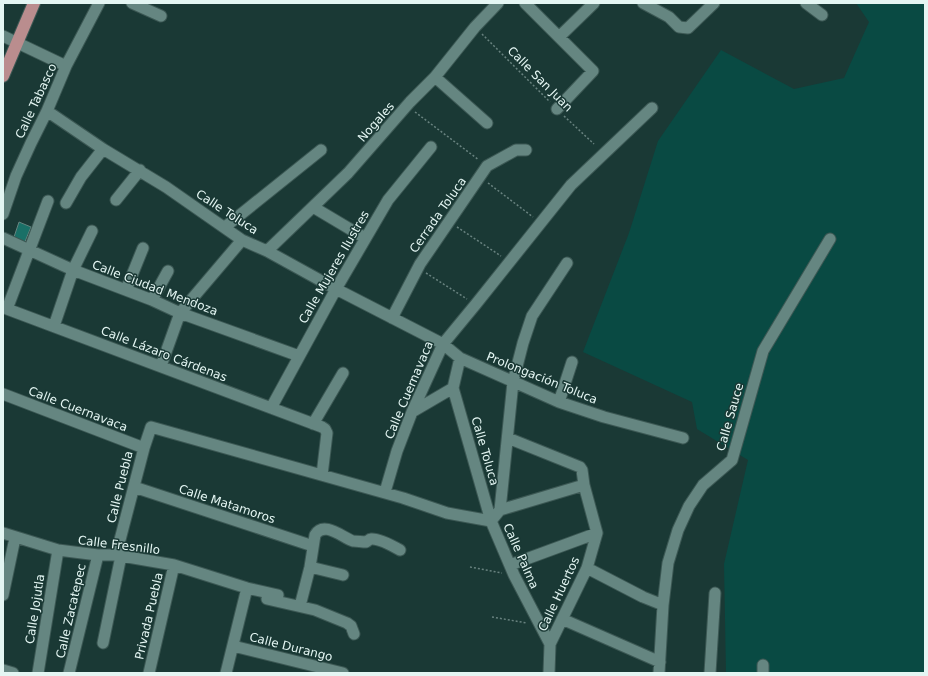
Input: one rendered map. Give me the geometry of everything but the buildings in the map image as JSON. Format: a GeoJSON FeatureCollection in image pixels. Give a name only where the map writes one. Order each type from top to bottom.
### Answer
{"type":"FeatureCollection","features":[{"type":"Feature","properties":{"kind":"main road"},"geometry":{"type":"LineString","coordinates":[[3,76],[34,3]]}},
{"type":"Feature","properties":{"kind":"street","name":"Calle Tabasco"},"geometry":{"type":"LineString","coordinates":[[3,214],[30,142],[47,111],[66,66],[99,3]]}},
{"type":"Feature","properties":{"kind":"street"},"geometry":{"type":"LineString","coordinates":[[132,3],[162,16]]}},
{"type":"Feature","properties":{"kind":"street","name":"Nogales"},"geometry":{"type":"LineString","coordinates":[[267,251],[348,173],[407,106],[435,77],[475,26],[498,3]]}},
{"type":"Feature","properties":{"kind":"street"},"geometry":{"type":"LineString","coordinates":[[525,3],[593,71],[557,109]]}},
{"type":"Feature","properties":{"kind":"street"},"geometry":{"type":"LineString","coordinates":[[559,37],[594,3]]}},
{"type":"Feature","properties":{"kind":"street"},"geometry":{"type":"LineString","coordinates":[[643,3],[669,17],[679,27],[688,28],[714,3]]}},
{"type":"Feature","properties":{"kind":"street"},"geometry":{"type":"LineString","coordinates":[[806,3],[822,15]]}},
{"type":"Feature","properties":{"kind":"street"},"geometry":{"type":"LineString","coordinates":[[3,36],[66,66]]}},
{"type":"Feature","properties":{"kind":"street"},"geometry":{"type":"LineString","coordinates":[[435,77],[487,123]]}},
{"type":"Feature","properties":{"kind":"street","name":"Calle Cuernavaca"},"geometry":{"type":"LineString","coordinates":[[385,492],[412,412],[442,344],[476,304],[571,185],[652,108]]}},
{"type":"Feature","properties":{"kind":"street","name":"Calle Toluca"},"geometry":{"type":"LineString","coordinates":[[47,111],[103,149],[140,170],[242,240],[267,251],[442,344]]}},
{"type":"Feature","properties":{"kind":"street","name":"Calle Mujeres Ilustres"},"geometry":{"type":"LineString","coordinates":[[271,408],[336,289],[388,200],[431,147]]}},
{"type":"Feature","properties":{"kind":"street"},"geometry":{"type":"LineString","coordinates":[[66,203],[81,177],[103,149]]}},
{"type":"Feature","properties":{"kind":"street"},"geometry":{"type":"LineString","coordinates":[[225,227],[321,150]]}},
{"type":"Feature","properties":{"kind":"street","name":"Cerrada Toluca"},"geometry":{"type":"LineString","coordinates":[[392,318],[418,268],[487,166],[516,150],[526,150]]}},
{"type":"Feature","properties":{"kind":"street"},"geometry":{"type":"LineString","coordinates":[[116,200],[140,170]]}},
{"type":"Feature","properties":{"kind":"street"},"geometry":{"type":"LineString","coordinates":[[28,250],[48,201]]}},
{"type":"Feature","properties":{"kind":"street"},"geometry":{"type":"LineString","coordinates":[[313,207],[365,238]]}},
{"type":"Feature","properties":{"kind":"street"},"geometry":{"type":"LineString","coordinates":[[54,326],[73,270],[92,231]]}},
{"type":"Feature","properties":{"kind":"street","name":"Calle Ciudad Mendoza"},"geometry":{"type":"LineString","coordinates":[[3,238],[73,270],[152,300],[180,313],[299,356]]}},
{"type":"Feature","properties":{"kind":"street","name":"Calle Sauce"},"geometry":{"type":"LineString","coordinates":[[659,667],[663,605],[668,563],[678,530],[689,506],[703,485],[732,460],[762,351],[830,239]]}},
{"type":"Feature","properties":{"kind":"street"},"geometry":{"type":"LineString","coordinates":[[161,366],[180,313],[242,240]]}},
{"type":"Feature","properties":{"kind":"street"},"geometry":{"type":"LineString","coordinates":[[126,290],[143,248]]}},
{"type":"Feature","properties":{"kind":"street","name":"Calle Lázaro Cárdenas"},"geometry":{"type":"LineString","coordinates":[[28,250],[6,309],[313,424]]}},
{"type":"Feature","properties":{"kind":"street"},"geometry":{"type":"LineString","coordinates":[[343,373],[313,424],[325,429],[326,433],[322,475],[385,492],[448,513],[491,522],[500,510],[514,382],[523,343],[532,316],[567,262]]}},
{"type":"Feature","properties":{"kind":"street"},"geometry":{"type":"LineString","coordinates":[[152,300],[168,271]]}},
{"type":"Feature","properties":{"kind":"street","name":"Prolongación Toluca"},"geometry":{"type":"LineString","coordinates":[[442,344],[460,358],[559,402],[604,417],[683,438]]}},
{"type":"Feature","properties":{"kind":"street"},"geometry":{"type":"LineString","coordinates":[[412,412],[453,388],[460,358]]}},
{"type":"Feature","properties":{"kind":"street"},"geometry":{"type":"LineString","coordinates":[[559,402],[572,362]]}},
{"type":"Feature","properties":{"kind":"street","name":"Calle Toluca"},"geometry":{"type":"LineString","coordinates":[[453,388],[491,522]]}},
{"type":"Feature","properties":{"kind":"street","name":"Calle Cuernavaca"},"geometry":{"type":"LineString","coordinates":[[3,394],[144,448]]}},
{"type":"Feature","properties":{"kind":"street","name":"Calle Puebla"},"geometry":{"type":"LineString","coordinates":[[103,643],[119,555],[134,487],[151,427],[322,475]]}},
{"type":"Feature","properties":{"kind":"street"},"geometry":{"type":"LineString","coordinates":[[508,438],[577,464],[582,470],[584,485],[597,533],[512,570]]}},
{"type":"Feature","properties":{"kind":"street"},"geometry":{"type":"LineString","coordinates":[[500,510],[584,485]]}},
{"type":"Feature","properties":{"kind":"street","name":"Calle Matamoros"},"geometry":{"type":"LineString","coordinates":[[134,487],[313,546]]}},
{"type":"Feature","properties":{"kind":"street","name":"Calle Palma"},"geometry":{"type":"LineString","coordinates":[[491,522],[512,570],[550,644]]}},
{"type":"Feature","properties":{"kind":"street"},"geometry":{"type":"LineString","coordinates":[[300,606],[310,567],[316,532],[326,530],[339,533],[352,540],[364,542],[372,539],[387,543],[400,550]]}},
{"type":"Feature","properties":{"kind":"street","name":"Calle Fresnillo"},"geometry":{"type":"LineString","coordinates":[[3,533],[15,538],[58,550],[98,555],[119,555],[174,565],[246,591],[278,595]]}},
{"type":"Feature","properties":{"kind":"street","name":"Calle Huertos"},"geometry":{"type":"LineString","coordinates":[[550,644],[587,568],[597,533]]}},
{"type":"Feature","properties":{"kind":"street"},"geometry":{"type":"LineString","coordinates":[[3,595],[15,538]]}},
{"type":"Feature","properties":{"kind":"street","name":"Calle Jojutla"},"geometry":{"type":"LineString","coordinates":[[38,673],[58,550]]}},
{"type":"Feature","properties":{"kind":"street","name":"Calle Zacatepec"},"geometry":{"type":"LineString","coordinates":[[69,673],[98,555]]}},
{"type":"Feature","properties":{"kind":"street","name":"Privada Puebla"},"geometry":{"type":"LineString","coordinates":[[150,673],[174,565]]}},
{"type":"Feature","properties":{"kind":"street"},"geometry":{"type":"LineString","coordinates":[[310,567],[343,575]]}},
{"type":"Feature","properties":{"kind":"street"},"geometry":{"type":"LineString","coordinates":[[587,568],[643,597],[663,605]]}},
{"type":"Feature","properties":{"kind":"street"},"geometry":{"type":"LineString","coordinates":[[226,673],[246,591],[315,610],[347,623],[351,626],[354,634]]}},
{"type":"Feature","properties":{"kind":"street"},"geometry":{"type":"LineString","coordinates":[[710,673],[716,593]]}},
{"type":"Feature","properties":{"kind":"street"},"geometry":{"type":"LineString","coordinates":[[562,619],[659,667]]}},
{"type":"Feature","properties":{"kind":"street"},"geometry":{"type":"LineString","coordinates":[[549,673],[550,644]]}},
{"type":"Feature","properties":{"kind":"street","name":"Calle Durango"},"geometry":{"type":"LineString","coordinates":[[233,646],[342,673]]}},
{"type":"Feature","properties":{"kind":"street"},"geometry":{"type":"LineString","coordinates":[[3,670],[13,673]]}},
{"type":"Feature","properties":{"kind":"path","name":"Calle San Juan"},"geometry":{"type":"LineString","coordinates":[[475,26],[594,144]]}},
{"type":"Feature","properties":{"kind":"path"},"geometry":{"type":"LineString","coordinates":[[407,106],[487,166]]}},
{"type":"Feature","properties":{"kind":"path"},"geometry":{"type":"LineString","coordinates":[[480,177],[541,223]]}},
{"type":"Feature","properties":{"kind":"path"},"geometry":{"type":"LineString","coordinates":[[449,221],[510,262]]}},
{"type":"Feature","properties":{"kind":"path"},"geometry":{"type":"LineString","coordinates":[[418,268],[476,304]]}},
{"type":"Feature","properties":{"kind":"path"},"geometry":{"type":"LineString","coordinates":[[470,567],[512,570]]}},
{"type":"Feature","properties":{"kind":"path"},"geometry":{"type":"LineString","coordinates":[[492,617],[539,625]]}},
{"type":"Feature","properties":{"kind":"green space"},"geometry":{"type":"Polygon","coordinates":[[[856,3],[925,3],[925,673],[726,673],[724,564],[748,460],[697,429],[692,402],[583,352],[629,233],[658,141],[721,50],[794,89],[844,78],[869,22],[856,3]]]}}]}
